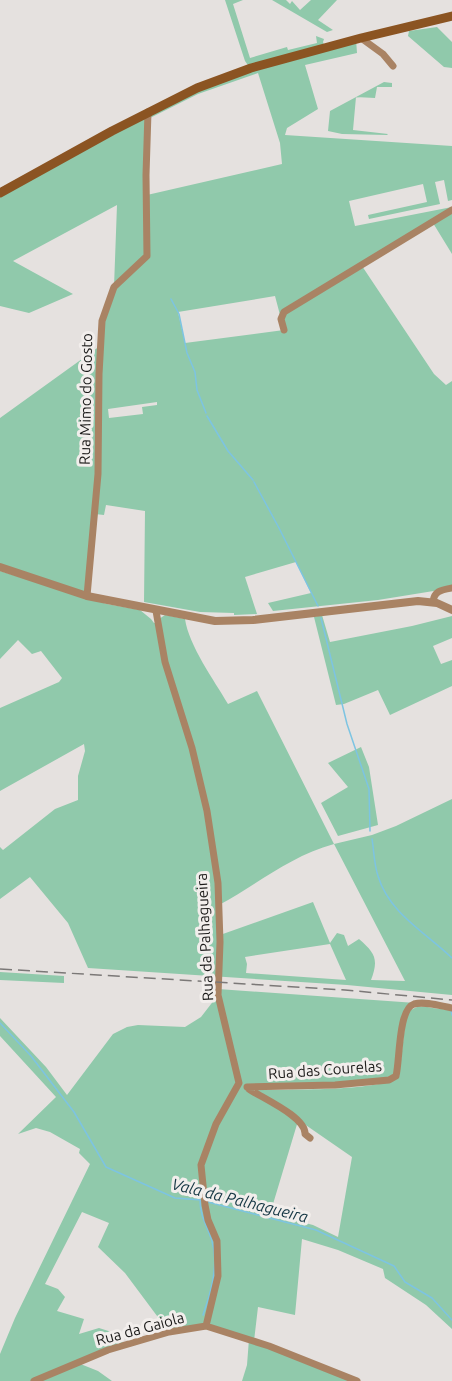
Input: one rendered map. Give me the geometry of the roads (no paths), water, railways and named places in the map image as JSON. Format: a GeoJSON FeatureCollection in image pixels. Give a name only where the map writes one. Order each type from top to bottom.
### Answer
{"type":"FeatureCollection","features":[{"type":"Feature","properties":{"kind":"main road"},"geometry":{"type":"LineString","coordinates":[[0,193],[196,88],[237,73],[361,38],[451,17]]}},
{"type":"Feature","properties":{"kind":"street"},"geometry":{"type":"LineString","coordinates":[[361,38],[383,54],[393,66]]}},
{"type":"Feature","properties":{"kind":"street","name":"Rua Mimo do Gosto"},"geometry":{"type":"LineString","coordinates":[[87,596],[87,573],[98,474],[102,321],[114,287],[147,256],[148,112]]}},
{"type":"Feature","properties":{"kind":"street"},"geometry":{"type":"LineString","coordinates":[[284,330],[281,319],[284,312],[452,210]]}},
{"type":"Feature","properties":{"kind":"street"},"geometry":{"type":"LineString","coordinates":[[0,567],[87,596],[215,621],[240,621],[408,602],[433,602],[452,610]]}},
{"type":"Feature","properties":{"kind":"street"},"geometry":{"type":"LineString","coordinates":[[433,602],[436,593],[452,588]]}},
{"type":"Feature","properties":{"kind":"street","name":"Rua da Palhagueira"},"geometry":{"type":"LineString","coordinates":[[156,611],[165,662],[192,748],[207,811],[218,883],[220,942],[218,995],[239,1083]]}},
{"type":"Feature","properties":{"kind":"street","name":"Rua das Courelas"},"geometry":{"type":"LineString","coordinates":[[247,1087],[335,1085],[389,1080],[396,1076],[403,1022],[410,1007],[416,1003],[452,1008]]}},
{"type":"Feature","properties":{"kind":"street"},"geometry":{"type":"LineString","coordinates":[[206,1326],[213,1305],[218,1265],[217,1241],[208,1220],[204,1202],[201,1165],[203,1154],[216,1124],[239,1083],[273,1102],[302,1123],[310,1138]]}},
{"type":"Feature","properties":{"kind":"street","name":"Rua da Gaiola"},"geometry":{"type":"LineString","coordinates":[[34,1381],[108,1350],[169,1332],[206,1326],[268,1346],[357,1381]]}},
{"type":"Feature","properties":{"kind":"waterway"},"geometry":{"type":"LineString","coordinates":[[171,299],[179,314],[187,353],[195,372],[197,390],[206,413]]}},
{"type":"Feature","properties":{"kind":"waterway"},"geometry":{"type":"LineString","coordinates":[[207,416],[228,451],[253,480]]}},
{"type":"Feature","properties":{"kind":"waterway"},"geometry":{"type":"LineString","coordinates":[[254,482],[318,606]]}},
{"type":"Feature","properties":{"kind":"waterway"},"geometry":{"type":"LineString","coordinates":[[321,618],[347,724],[369,789],[370,831]]}},
{"type":"Feature","properties":{"kind":"waterway"},"geometry":{"type":"LineString","coordinates":[[372,839],[378,876],[390,901],[409,921],[452,958]]}},
{"type":"Feature","properties":{"kind":"waterway"},"geometry":{"type":"LineString","coordinates":[[451,1011],[452,1015]]}},
{"type":"Feature","properties":{"kind":"waterway","name":"Vala da Palhagueira"},"geometry":{"type":"LineString","coordinates":[[0,1023],[31,1056],[74,1112],[106,1167],[175,1198],[201,1200]]}},
{"type":"Feature","properties":{"kind":"waterway"},"geometry":{"type":"LineString","coordinates":[[200,1200],[202,1216],[212,1241],[215,1259],[211,1288],[203,1315]]}},
{"type":"Feature","properties":{"kind":"waterway","name":"Vala da Palhagueira"},"geometry":{"type":"LineString","coordinates":[[208,1202],[316,1230],[394,1266],[405,1282],[432,1298],[452,1320]]}},
{"type":"Feature","properties":{"kind":"railway"},"geometry":{"type":"LineString","coordinates":[[0,969],[345,990],[452,1000]]}}]}
